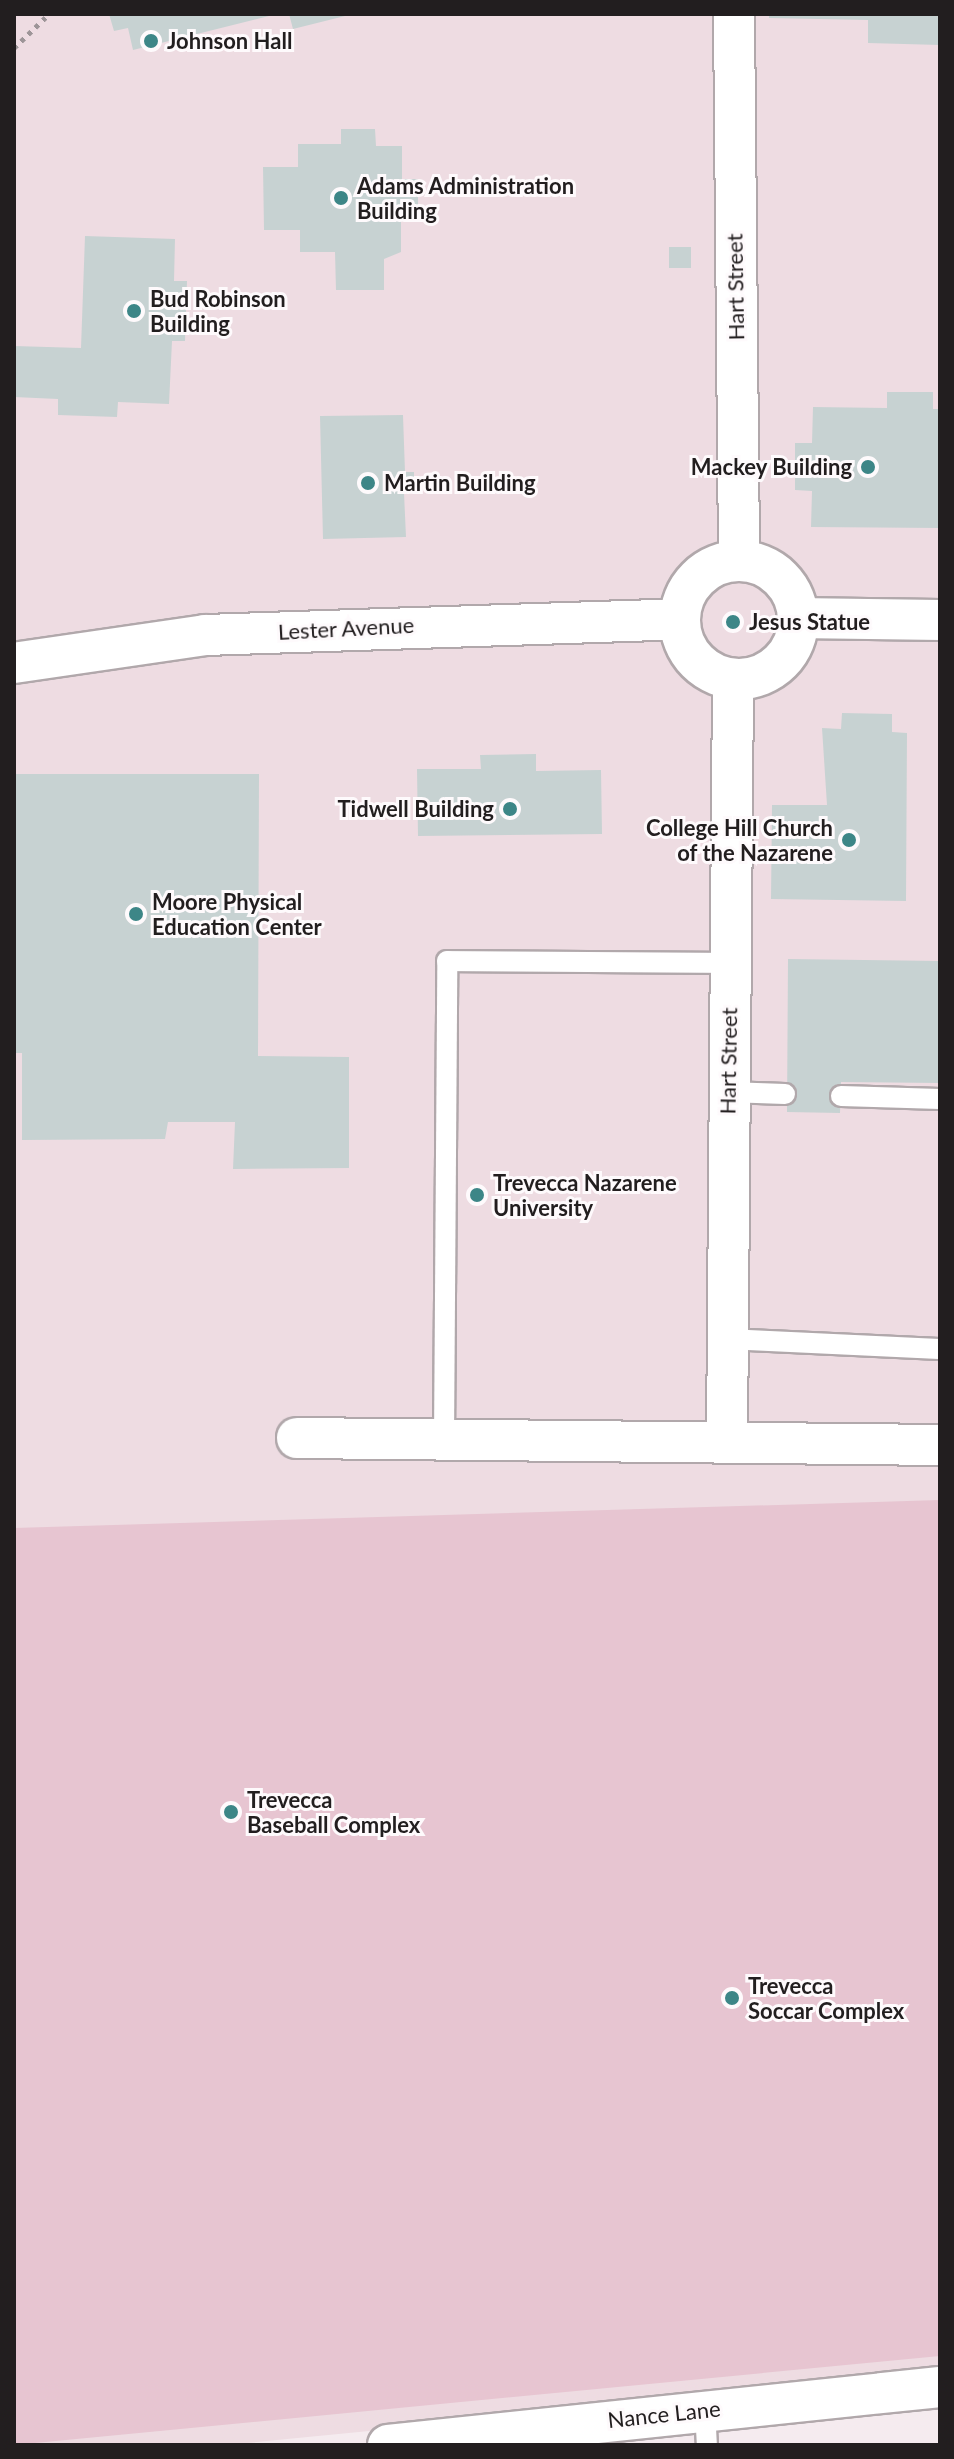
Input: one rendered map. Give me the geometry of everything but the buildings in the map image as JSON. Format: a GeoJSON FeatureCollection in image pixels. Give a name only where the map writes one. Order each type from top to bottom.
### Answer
{"type":"FeatureCollection","features":[{"type":"Feature","properties":{"kind":"street","name":"Hart Street"},"geometry":{"type":"LineString","coordinates":[[734,14],[739,559]]}},
{"type":"Feature","properties":{"kind":"street"},"geometry":{"type":"LineString","coordinates":[[739,559],[774,571],[789,587],[799,618],[792,646],[774,669],[733,680],[703,667],[690,654],[679,619],[682,600],[704,571],[739,559]]}},
{"type":"Feature","properties":{"kind":"street"},"geometry":{"type":"LineString","coordinates":[[799,618],[940,620]]}},
{"type":"Feature","properties":{"kind":"street","name":"Lester Avenue"},"geometry":{"type":"LineString","coordinates":[[14,663],[205,635],[679,619]]}},
{"type":"Feature","properties":{"kind":"street","name":"Hart Street"},"geometry":{"type":"LineString","coordinates":[[727,1443],[733,680]]}},
{"type":"Feature","properties":{"kind":"street"},"geometry":{"type":"LineString","coordinates":[[297,1438],[940,1445]]}},
{"type":"Feature","properties":{"kind":"street","name":"Nance Lane"},"geometry":{"type":"LineString","coordinates":[[388,2445],[706,2427],[940,2387]]}},
{"type":"Feature","properties":{"kind":"lane"},"geometry":{"type":"LineString","coordinates":[[444,1440],[447,961],[729,963]]}},
{"type":"Feature","properties":{"kind":"lane"},"geometry":{"type":"LineString","coordinates":[[728,1092],[785,1094]]}},
{"type":"Feature","properties":{"kind":"lane"},"geometry":{"type":"LineString","coordinates":[[841,1096],[940,1099]]}},
{"type":"Feature","properties":{"kind":"lane"},"geometry":{"type":"LineString","coordinates":[[726,1339],[940,1349]]}},
{"type":"Feature","properties":{"kind":"path"},"geometry":{"type":"LineString","coordinates":[[14,48],[49,14]]}},
{"type":"Feature","properties":{"kind":"shaded area","name":"Trevecca Nazarene University"},"geometry":{"type":"Polygon","coordinates":[[[14,14],[940,14],[940,2375],[227,2445],[14,2445],[14,14]]]}},
{"type":"Feature","properties":{"kind":"shaded area"},"geometry":{"type":"Polygon","coordinates":[[[940,1500],[940,2356],[14,2445],[14,1528],[940,1500]]]}},
{"type":"Feature","properties":{"kind":"place","name":"Johnson Hall"},"geometry":{"type":"Point","coordinates":[151,41]}},
{"type":"Feature","properties":{"kind":"place","name":"Adams Administration Building"},"geometry":{"type":"Point","coordinates":[341,198]}},
{"type":"Feature","properties":{"kind":"place","name":"Bud Robinson Building"},"geometry":{"type":"Point","coordinates":[134,311]}},
{"type":"Feature","properties":{"kind":"place","name":"Mackey Building"},"geometry":{"type":"Point","coordinates":[868,467]}},
{"type":"Feature","properties":{"kind":"place","name":"Martin Building"},"geometry":{"type":"Point","coordinates":[368,483]}},
{"type":"Feature","properties":{"kind":"place","name":"Jesus Statue"},"geometry":{"type":"Point","coordinates":[733,622]}},
{"type":"Feature","properties":{"kind":"place","name":"Tidwell Building"},"geometry":{"type":"Point","coordinates":[510,809]}},
{"type":"Feature","properties":{"kind":"place","name":"College Hill Church of the Nazarene"},"geometry":{"type":"Point","coordinates":[849,840]}},
{"type":"Feature","properties":{"kind":"place","name":"Moore Physical Education Center"},"geometry":{"type":"Point","coordinates":[136,914]}},
{"type":"Feature","properties":{"kind":"place","name":"Trevecca Nazarene University"},"geometry":{"type":"Point","coordinates":[477,1195]}},
{"type":"Feature","properties":{"kind":"place","name":"Trevecca Baseball Complex"},"geometry":{"type":"Point","coordinates":[231,1812]}},
{"type":"Feature","properties":{"kind":"place","name":"Trevecca Soccar Complex"},"geometry":{"type":"Point","coordinates":[732,1998]}}]}
